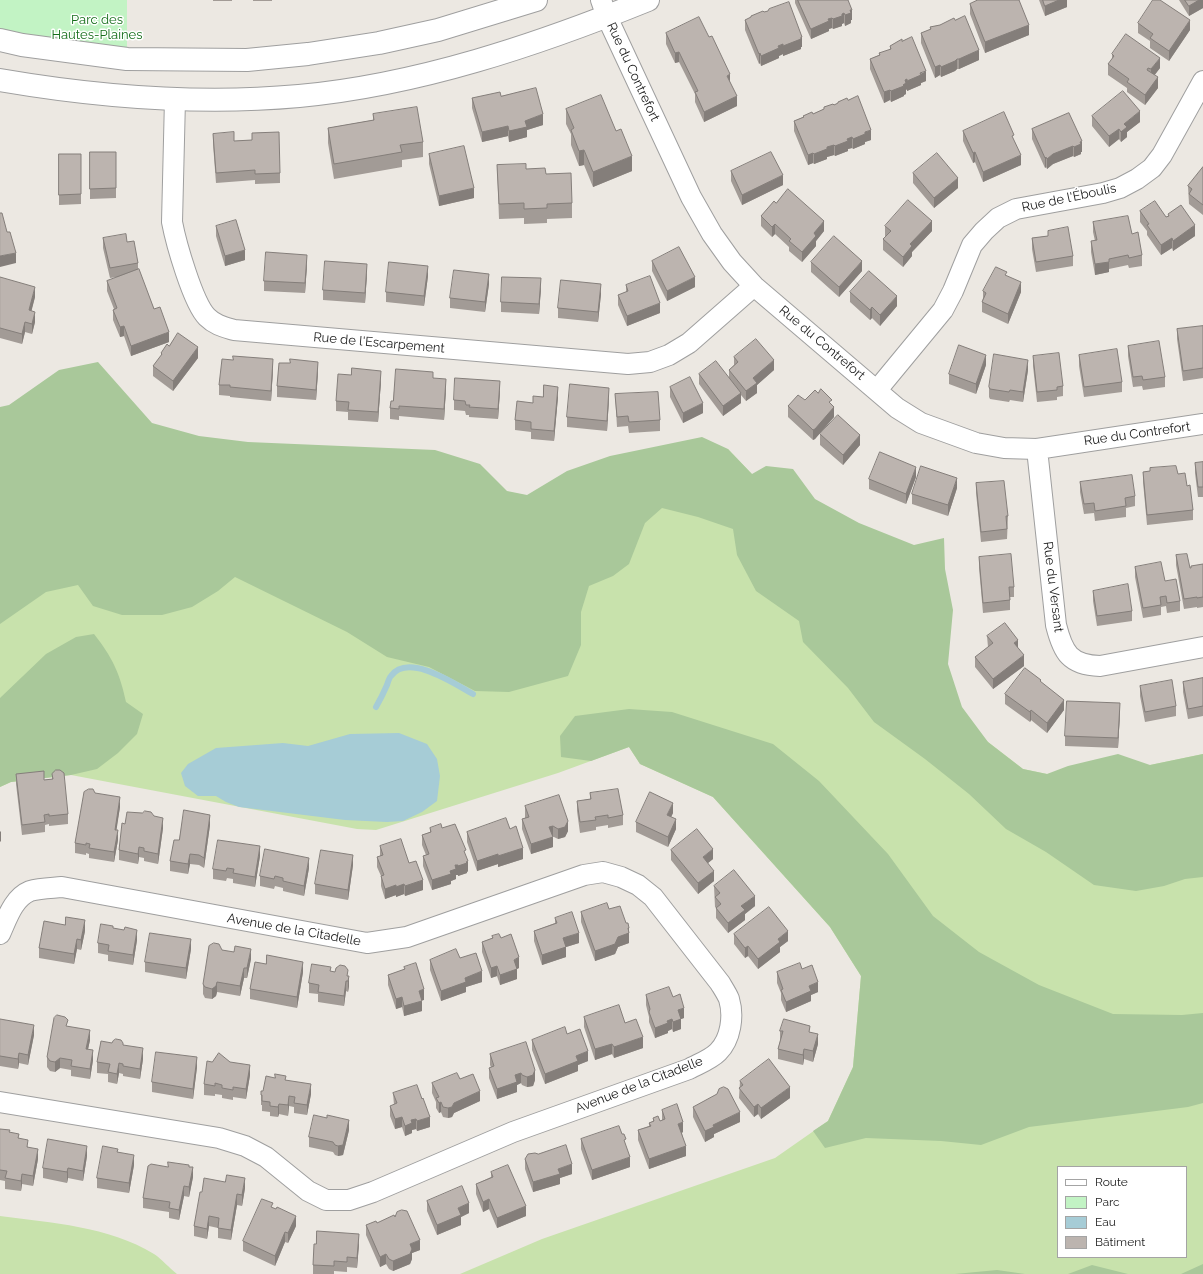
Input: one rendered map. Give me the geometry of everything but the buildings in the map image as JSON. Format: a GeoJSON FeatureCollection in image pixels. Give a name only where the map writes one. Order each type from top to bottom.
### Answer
{"type":"FeatureCollection","features":[{"type":"Feature","properties":{"kind":"street"},"geometry":{"type":"LineString","coordinates":[[0,40],[22,45],[127,59],[247,60],[308,54],[379,43],[438,30],[536,0]]}},
{"type":"Feature","properties":{"kind":"street"},"geometry":{"type":"LineString","coordinates":[[0,80],[43,87],[175,100],[299,96],[364,87],[475,61],[535,43],[604,8],[648,0]]}},
{"type":"Feature","properties":{"kind":"street","name":"Rue du Contrefort"},"geometry":{"type":"LineString","coordinates":[[604,8],[691,197],[712,234],[732,262],[754,286],[897,408],[921,423],[949,434],[1004,448],[1037,449],[1203,424]]}},
{"type":"Feature","properties":{"kind":"street","name":"Rue de l'Éboulis"},"geometry":{"type":"LineString","coordinates":[[877,390],[943,310],[953,291],[972,245],[998,218],[1016,209],[1103,193],[1120,188],[1137,179],[1152,168],[1162,155],[1203,81]]}},
{"type":"Feature","properties":{"kind":"street","name":"Rue de l'Escarpement"},"geometry":{"type":"LineString","coordinates":[[175,100],[172,222],[176,242],[198,305],[207,317],[219,326],[234,330],[628,364],[650,362],[669,355],[689,343],[754,286]]}},
{"type":"Feature","properties":{"kind":"street","name":"Rue du Versant"},"geometry":{"type":"LineString","coordinates":[[1037,449],[1056,625],[1064,650],[1073,660],[1086,666],[1100,666],[1203,647]]}},
{"type":"Feature","properties":{"kind":"street","name":"Avenue de la Citadelle"},"geometry":{"type":"LineString","coordinates":[[0,934],[10,912],[18,900],[30,892],[62,887],[367,943],[407,937],[584,875],[603,872],[621,876],[638,885],[652,897],[720,983],[729,998],[732,1016],[728,1035],[718,1051],[705,1061],[689,1069],[507,1135],[373,1192],[349,1200],[326,1200],[308,1191],[266,1157],[245,1146],[219,1138],[0,1102]]}},
{"type":"Feature","properties":{"kind":"green space","name":"Parc des Hautes-Plaines"},"geometry":{"type":"Polygon","coordinates":[[[0,0],[127,0],[127,59],[0,40],[0,0]]]}},
{"type":"Feature","properties":{"kind":"green space"},"geometry":{"type":"Polygon","coordinates":[[[98,362],[152,423],[199,436],[248,442],[435,450],[480,464],[507,491],[527,495],[567,471],[610,456],[702,437],[728,449],[752,474],[766,466],[793,469],[815,499],[859,523],[914,545],[944,538],[945,569],[953,610],[948,664],[962,707],[988,742],[1023,769],[1047,774],[1068,766],[1118,754],[1150,765],[1203,754],[1203,877],[1185,879],[1164,886],[1136,891],[1094,885],[1046,852],[1006,829],[969,794],[925,759],[874,722],[848,688],[803,642],[799,621],[756,591],[737,555],[733,529],[698,517],[662,508],[645,523],[629,564],[613,576],[589,586],[581,612],[581,645],[568,676],[509,692],[475,691],[429,667],[387,657],[347,632],[235,577],[218,591],[192,607],[162,615],[122,615],[93,606],[78,585],[46,592],[0,624],[0,407],[9,405],[59,370],[98,362]]]}},
{"type":"Feature","properties":{"kind":"green space"},"geometry":{"type":"Polygon","coordinates":[[[0,419],[132,420],[193,443],[528,505],[728,449],[942,674],[971,725],[988,742],[1023,769],[1047,774],[1150,765],[1203,754],[1203,1274],[460,1274],[542,1239],[775,1158],[828,1121],[853,1067],[861,976],[830,927],[713,797],[640,764],[629,747],[558,773],[376,830],[357,829],[71,775],[11,782],[0,787],[0,419]]]}},
{"type":"Feature","properties":{"kind":"green space"},"geometry":{"type":"Polygon","coordinates":[[[94,634],[106,650],[118,674],[126,702],[143,714],[137,734],[118,753],[97,769],[71,775],[11,782],[0,787],[0,698],[46,654],[76,637],[94,634]]]}},
{"type":"Feature","properties":{"kind":"green space"},"geometry":{"type":"Polygon","coordinates":[[[629,709],[672,712],[773,744],[819,781],[888,854],[933,916],[979,952],[1039,985],[1113,1014],[1182,1015],[1203,1013],[1203,1103],[1188,1107],[1029,1127],[981,1145],[941,1141],[866,1138],[825,1148],[813,1131],[828,1121],[853,1067],[861,976],[830,927],[713,797],[640,764],[629,747],[591,761],[561,757],[560,736],[575,716],[629,709]]]}},
{"type":"Feature","properties":{"kind":"green space"},"geometry":{"type":"Polygon","coordinates":[[[0,1216],[79,1227],[118,1237],[154,1254],[177,1274],[0,1274],[0,1216]]]}},
{"type":"Feature","properties":{"kind":"green space"},"geometry":{"type":"Polygon","coordinates":[[[1203,1264],[1203,1274],[1181,1274],[1203,1264]]]}},
{"type":"Feature","properties":{"kind":"green space"},"geometry":{"type":"Polygon","coordinates":[[[1092,1265],[1128,1274],[1068,1274],[1092,1265]]]}},
{"type":"Feature","properties":{"kind":"green space"},"geometry":{"type":"Polygon","coordinates":[[[997,1270],[1025,1274],[955,1274],[997,1270]]]}},
{"type":"Feature","properties":{"kind":"water"},"geometry":{"type":"Polygon","coordinates":[[[399,733],[427,744],[437,759],[440,776],[437,801],[422,812],[403,821],[387,822],[345,820],[239,807],[216,796],[198,796],[185,786],[181,773],[188,764],[216,748],[283,743],[308,746],[350,734],[399,733]]]}},
{"type":"Feature","properties":{"kind":"waterway"},"geometry":{"type":"LineString","coordinates":[[376,707],[390,677],[399,669],[408,667],[432,672],[473,694]]}}]}
